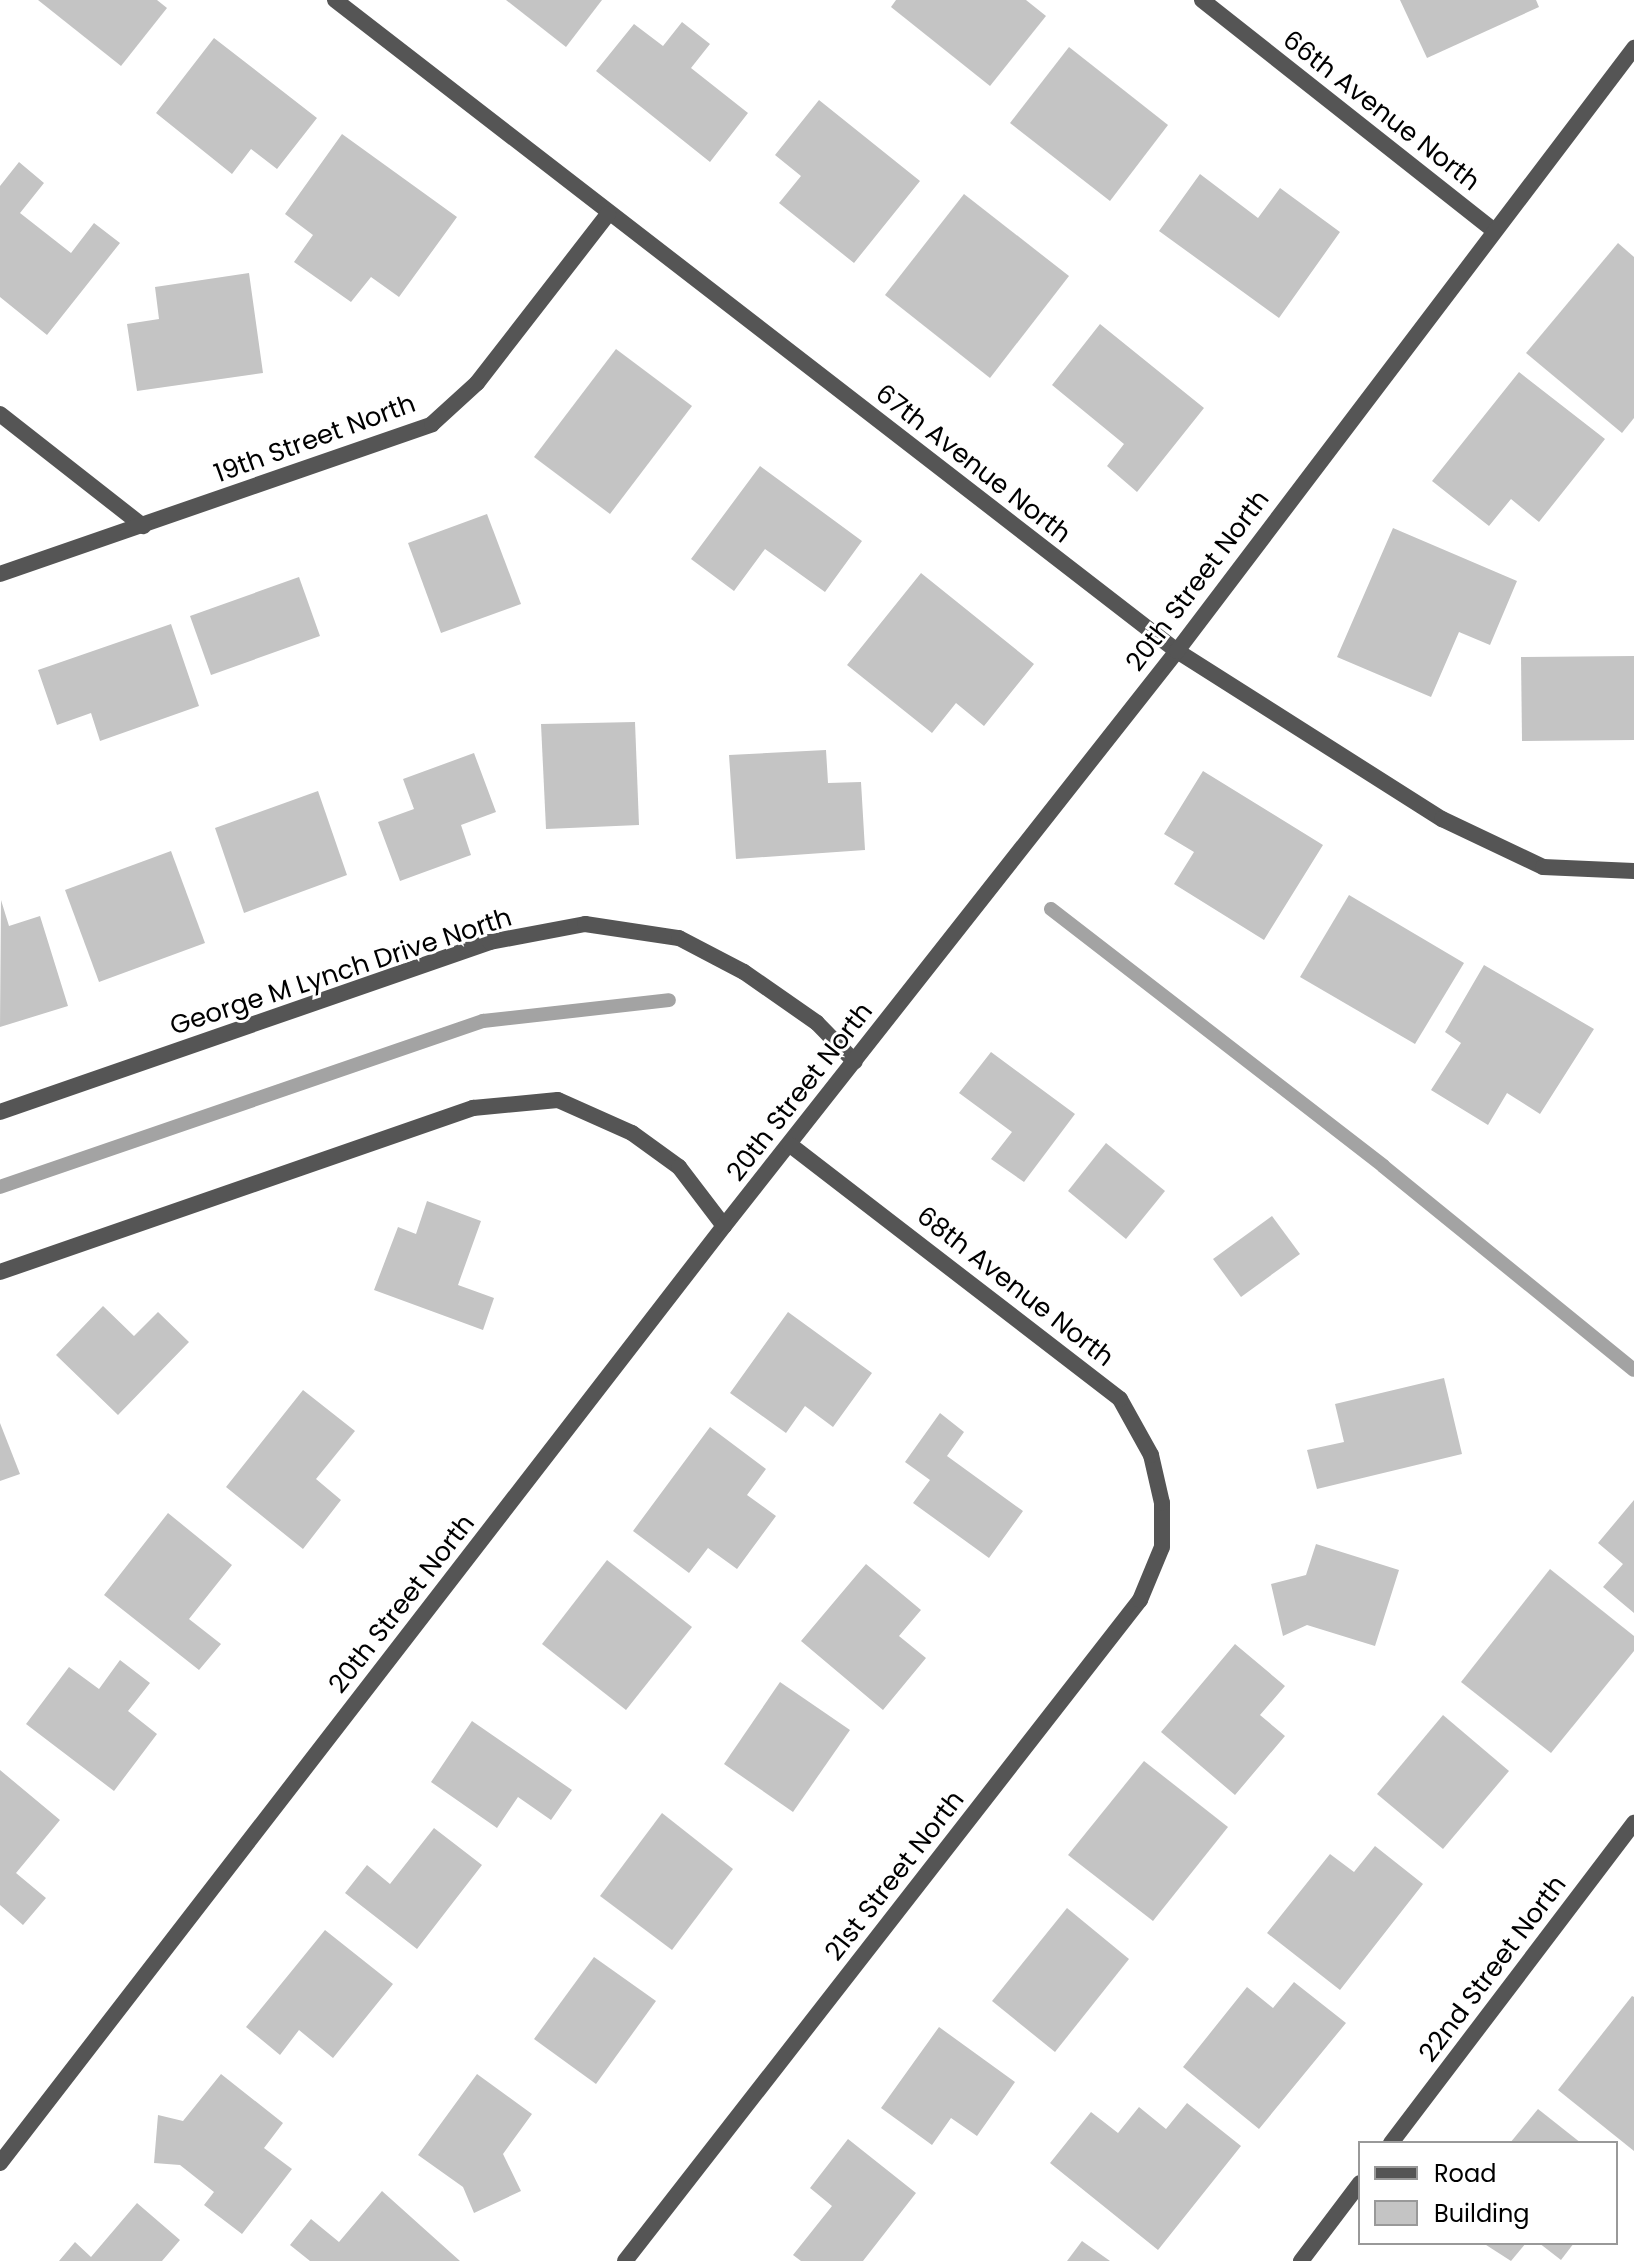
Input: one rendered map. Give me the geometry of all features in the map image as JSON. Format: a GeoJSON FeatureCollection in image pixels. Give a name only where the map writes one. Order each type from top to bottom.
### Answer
{"type":"FeatureCollection","features":[{"type":"Feature","properties":{"kind":"street","name":"67th Avenue North"},"geometry":{"type":"LineString","coordinates":[[335,0],[1177,651],[1442,819],[1543,867],[1632,872]]}},
{"type":"Feature","properties":{"kind":"street","name":"66th Avenue North"},"geometry":{"type":"LineString","coordinates":[[1202,0],[1493,230]]}},
{"type":"Feature","properties":{"kind":"street","name":"20th Street North"},"geometry":{"type":"LineString","coordinates":[[0,2163],[724,1226],[1177,651],[1493,230],[1634,48]]}},
{"type":"Feature","properties":{"kind":"street","name":"19th Street North"},"geometry":{"type":"LineString","coordinates":[[0,574],[432,424],[477,383],[608,214]]}},
{"type":"Feature","properties":{"kind":"street"},"geometry":{"type":"LineString","coordinates":[[0,414],[143,526]]}},
{"type":"Feature","properties":{"kind":"street","name":"George M Lynch Drive North"},"geometry":{"type":"LineString","coordinates":[[0,1112],[490,942],[585,924],[679,938],[744,972],[805,1015],[855,1062]]}},
{"type":"Feature","properties":{"kind":"street"},"geometry":{"type":"LineString","coordinates":[[0,1272],[473,1108],[558,1100],[632,1133],[679,1167],[724,1226]]}},
{"type":"Feature","properties":{"kind":"street","name":"68th Avenue North"},"geometry":{"type":"LineString","coordinates":[[790,1145],[1120,1399],[1151,1455],[1162,1503]]}},
{"type":"Feature","properties":{"kind":"street","name":"21st Street North"},"geometry":{"type":"LineString","coordinates":[[625,2261],[1140,1600],[1162,1547],[1162,1503]]}},
{"type":"Feature","properties":{"kind":"street","name":"22nd Street North"},"geometry":{"type":"LineString","coordinates":[[1393,2141],[1634,1823]]}},
{"type":"Feature","properties":{"kind":"street"},"geometry":{"type":"LineString","coordinates":[[1301,2261],[1358,2186]]}},
{"type":"Feature","properties":{"kind":"building"},"geometry":{"type":"Polygon","coordinates":[[[38,0],[157,0],[167,8],[121,66],[38,0]]]}},
{"type":"Feature","properties":{"kind":"building"},"geometry":{"type":"Polygon","coordinates":[[[506,0],[602,0],[566,47],[506,0]]]}},
{"type":"Feature","properties":{"kind":"building"},"geometry":{"type":"Polygon","coordinates":[[[896,0],[1026,0],[1046,16],[990,86],[891,7],[896,0]]]}},
{"type":"Feature","properties":{"kind":"building"},"geometry":{"type":"Polygon","coordinates":[[[1400,0],[1536,0],[1539,7],[1427,58],[1400,0]]]}},
{"type":"Feature","properties":{"kind":"building"},"geometry":{"type":"Polygon","coordinates":[[[682,22],[710,44],[691,68],[748,113],[710,162],[596,71],[634,24],[663,46],[682,22]]]}},
{"type":"Feature","properties":{"kind":"building"},"geometry":{"type":"Polygon","coordinates":[[[214,38],[317,118],[277,169],[251,149],[232,174],[156,113],[214,38]]]}},
{"type":"Feature","properties":{"kind":"building"},"geometry":{"type":"Polygon","coordinates":[[[1069,47],[1168,125],[1110,201],[1010,123],[1069,47]]]}},
{"type":"Feature","properties":{"kind":"building"},"geometry":{"type":"Polygon","coordinates":[[[819,100],[920,181],[854,263],[779,203],[801,176],[775,155],[819,100]]]}},
{"type":"Feature","properties":{"kind":"building"},"geometry":{"type":"Polygon","coordinates":[[[342,134],[457,217],[399,297],[371,277],[351,302],[294,262],[313,235],[285,214],[342,134]]]}},
{"type":"Feature","properties":{"kind":"building"},"geometry":{"type":"Polygon","coordinates":[[[19,162],[44,183],[20,213],[71,253],[94,223],[120,243],[47,335],[0,297],[0,186],[19,162]]]}},
{"type":"Feature","properties":{"kind":"building"},"geometry":{"type":"Polygon","coordinates":[[[1200,174],[1258,218],[1280,188],[1340,232],[1279,318],[1159,231],[1200,174]]]}},
{"type":"Feature","properties":{"kind":"building"},"geometry":{"type":"Polygon","coordinates":[[[964,194],[1069,276],[990,378],[885,295],[964,194]]]}},
{"type":"Feature","properties":{"kind":"building"},"geometry":{"type":"Polygon","coordinates":[[[1618,243],[1634,257],[1634,418],[1622,433],[1526,353],[1618,243]]]}},
{"type":"Feature","properties":{"kind":"building"},"geometry":{"type":"Polygon","coordinates":[[[249,273],[263,373],[137,391],[127,324],[159,319],[155,287],[249,273]]]}},
{"type":"Feature","properties":{"kind":"building"},"geometry":{"type":"Polygon","coordinates":[[[1100,324],[1204,408],[1137,492],[1107,466],[1124,444],[1052,385],[1100,324]]]}},
{"type":"Feature","properties":{"kind":"building"},"geometry":{"type":"Polygon","coordinates":[[[616,349],[692,406],[610,514],[534,457],[616,349]]]}},
{"type":"Feature","properties":{"kind":"building"},"geometry":{"type":"Polygon","coordinates":[[[1519,372],[1605,439],[1539,522],[1511,499],[1489,526],[1432,481],[1519,372]]]}},
{"type":"Feature","properties":{"kind":"building"},"geometry":{"type":"Polygon","coordinates":[[[760,466],[862,541],[825,592],[765,549],[734,591],[691,559],[760,466]]]}},
{"type":"Feature","properties":{"kind":"building"},"geometry":{"type":"Polygon","coordinates":[[[487,514],[521,604],[441,633],[408,543],[487,514]]]}},
{"type":"Feature","properties":{"kind":"building"},"geometry":{"type":"Polygon","coordinates":[[[1393,528],[1517,581],[1490,645],[1459,632],[1431,697],[1337,657],[1393,528]]]}},
{"type":"Feature","properties":{"kind":"building"},"geometry":{"type":"Polygon","coordinates":[[[921,573],[1034,664],[984,726],[956,703],[932,733],[847,665],[921,573]]]}},
{"type":"Feature","properties":{"kind":"building"},"geometry":{"type":"Polygon","coordinates":[[[299,577],[320,636],[211,675],[190,616],[299,577]]]}},
{"type":"Feature","properties":{"kind":"building"},"geometry":{"type":"Polygon","coordinates":[[[171,624],[199,706],[100,741],[91,713],[57,725],[38,670],[171,624]]]}},
{"type":"Feature","properties":{"kind":"building"},"geometry":{"type":"Polygon","coordinates":[[[1634,656],[1634,740],[1522,741],[1521,657],[1634,656]]]}},
{"type":"Feature","properties":{"kind":"building"},"geometry":{"type":"Polygon","coordinates":[[[635,722],[639,825],[546,829],[541,724],[635,722]]]}},
{"type":"Feature","properties":{"kind":"building"},"geometry":{"type":"Polygon","coordinates":[[[826,750],[828,783],[861,782],[865,850],[736,859],[729,755],[826,750]]]}},
{"type":"Feature","properties":{"kind":"building"},"geometry":{"type":"Polygon","coordinates":[[[474,753],[496,812],[461,825],[471,855],[400,881],[378,822],[414,809],[403,779],[474,753]]]}},
{"type":"Feature","properties":{"kind":"building"},"geometry":{"type":"Polygon","coordinates":[[[1203,771],[1323,845],[1264,940],[1174,884],[1194,852],[1164,834],[1203,771]]]}},
{"type":"Feature","properties":{"kind":"building"},"geometry":{"type":"Polygon","coordinates":[[[318,791],[347,875],[244,913],[215,828],[318,791]]]}},
{"type":"Feature","properties":{"kind":"building"},"geometry":{"type":"Polygon","coordinates":[[[171,851],[205,943],[99,982],[65,890],[171,851]]]}},
{"type":"Feature","properties":{"kind":"building"},"geometry":{"type":"Polygon","coordinates":[[[1349,895],[1464,963],[1415,1044],[1300,977],[1349,895]]]}},
{"type":"Feature","properties":{"kind":"building"},"geometry":{"type":"Polygon","coordinates":[[[1,900],[9,926],[40,916],[68,1006],[0,1027],[1,900]]]}},
{"type":"Feature","properties":{"kind":"building"},"geometry":{"type":"Polygon","coordinates":[[[1484,965],[1594,1029],[1540,1114],[1507,1093],[1488,1125],[1431,1090],[1461,1043],[1445,1032],[1484,965]]]}},
{"type":"Feature","properties":{"kind":"building"},"geometry":{"type":"Polygon","coordinates":[[[991,1052],[1075,1114],[1024,1182],[991,1159],[1012,1132],[959,1093],[991,1052]]]}},
{"type":"Feature","properties":{"kind":"building"},"geometry":{"type":"Polygon","coordinates":[[[1106,1143],[1165,1191],[1126,1239],[1068,1191],[1106,1143]]]}},
{"type":"Feature","properties":{"kind":"building"},"geometry":{"type":"Polygon","coordinates":[[[427,1201],[481,1221],[458,1285],[494,1298],[483,1330],[374,1290],[398,1227],[416,1234],[427,1201]]]}},
{"type":"Feature","properties":{"kind":"building"},"geometry":{"type":"Polygon","coordinates":[[[1272,1216],[1300,1254],[1241,1297],[1213,1259],[1272,1216]]]}},
{"type":"Feature","properties":{"kind":"building"},"geometry":{"type":"Polygon","coordinates":[[[103,1306],[134,1336],[158,1312],[189,1342],[118,1415],[56,1355],[103,1306]]]}},
{"type":"Feature","properties":{"kind":"building"},"geometry":{"type":"Polygon","coordinates":[[[788,1312],[872,1373],[833,1427],[805,1406],[786,1433],[730,1393],[788,1312]]]}},
{"type":"Feature","properties":{"kind":"building"},"geometry":{"type":"Polygon","coordinates":[[[1444,1378],[1462,1454],[1317,1489],[1307,1450],[1344,1442],[1335,1404],[1444,1378]]]}},
{"type":"Feature","properties":{"kind":"building"},"geometry":{"type":"Polygon","coordinates":[[[303,1390],[355,1431],[316,1479],[341,1500],[303,1549],[226,1487],[303,1390]]]}},
{"type":"Feature","properties":{"kind":"building"},"geometry":{"type":"Polygon","coordinates":[[[940,1413],[964,1432],[947,1456],[1023,1511],[989,1558],[913,1503],[930,1480],[905,1462],[940,1413]]]}},
{"type":"Feature","properties":{"kind":"building"},"geometry":{"type":"Polygon","coordinates":[[[0,1423],[20,1474],[0,1481],[0,1423]]]}},
{"type":"Feature","properties":{"kind":"building"},"geometry":{"type":"Polygon","coordinates":[[[710,1427],[766,1469],[747,1495],[776,1516],[737,1569],[708,1548],[689,1573],[633,1531],[710,1427]]]}},
{"type":"Feature","properties":{"kind":"building"},"geometry":{"type":"Polygon","coordinates":[[[1634,1500],[1634,1613],[1603,1587],[1623,1564],[1598,1543],[1634,1500]]]}},
{"type":"Feature","properties":{"kind":"building"},"geometry":{"type":"Polygon","coordinates":[[[168,1513],[232,1565],[189,1619],[221,1644],[199,1670],[104,1595],[168,1513]]]}},
{"type":"Feature","properties":{"kind":"building"},"geometry":{"type":"Polygon","coordinates":[[[1316,1544],[1399,1570],[1375,1646],[1307,1625],[1283,1636],[1271,1584],[1306,1575],[1316,1544]]]}},
{"type":"Feature","properties":{"kind":"building"},"geometry":{"type":"Polygon","coordinates":[[[607,1560],[692,1627],[626,1710],[542,1644],[607,1560]]]}},
{"type":"Feature","properties":{"kind":"building"},"geometry":{"type":"Polygon","coordinates":[[[866,1564],[921,1610],[899,1636],[926,1658],[883,1710],[801,1641],[866,1564]]]}},
{"type":"Feature","properties":{"kind":"building"},"geometry":{"type":"Polygon","coordinates":[[[1550,1569],[1634,1636],[1634,1651],[1551,1753],[1461,1682],[1550,1569]]]}},
{"type":"Feature","properties":{"kind":"building"},"geometry":{"type":"Polygon","coordinates":[[[1235,1644],[1285,1686],[1260,1715],[1285,1736],[1235,1795],[1161,1732],[1235,1644]]]}},
{"type":"Feature","properties":{"kind":"building"},"geometry":{"type":"Polygon","coordinates":[[[120,1660],[150,1683],[128,1711],[157,1734],[114,1791],[26,1724],[69,1667],[99,1689],[120,1660]]]}},
{"type":"Feature","properties":{"kind":"building"},"geometry":{"type":"Polygon","coordinates":[[[780,1682],[850,1730],[793,1812],[724,1764],[780,1682]]]}},
{"type":"Feature","properties":{"kind":"building"},"geometry":{"type":"Polygon","coordinates":[[[1443,1715],[1509,1771],[1443,1849],[1377,1794],[1443,1715]]]}},
{"type":"Feature","properties":{"kind":"building"},"geometry":{"type":"Polygon","coordinates":[[[472,1721],[572,1790],[551,1820],[518,1797],[497,1828],[431,1782],[472,1721]]]}},
{"type":"Feature","properties":{"kind":"building"},"geometry":{"type":"Polygon","coordinates":[[[1144,1761],[1228,1827],[1153,1921],[1068,1855],[1144,1761]]]}},
{"type":"Feature","properties":{"kind":"building"},"geometry":{"type":"Polygon","coordinates":[[[0,1770],[60,1820],[16,1873],[46,1898],[23,1925],[0,1905],[0,1770]]]}},
{"type":"Feature","properties":{"kind":"building"},"geometry":{"type":"Polygon","coordinates":[[[662,1813],[733,1869],[672,1950],[600,1896],[662,1813]]]}},
{"type":"Feature","properties":{"kind":"building"},"geometry":{"type":"Polygon","coordinates":[[[434,1828],[482,1865],[417,1949],[345,1893],[367,1865],[390,1884],[434,1828]]]}},
{"type":"Feature","properties":{"kind":"building"},"geometry":{"type":"Polygon","coordinates":[[[1375,1846],[1423,1884],[1340,1990],[1267,1933],[1330,1854],[1354,1872],[1375,1846]]]}},
{"type":"Feature","properties":{"kind":"building"},"geometry":{"type":"Polygon","coordinates":[[[1067,1908],[1129,1959],[1055,2052],[992,2001],[1067,1908]]]}},
{"type":"Feature","properties":{"kind":"building"},"geometry":{"type":"Polygon","coordinates":[[[325,1930],[393,1984],[333,2058],[299,2030],[280,2055],[246,2027],[325,1930]]]}},
{"type":"Feature","properties":{"kind":"building"},"geometry":{"type":"Polygon","coordinates":[[[594,1957],[656,2001],[596,2084],[534,2039],[594,1957]]]}},
{"type":"Feature","properties":{"kind":"building"},"geometry":{"type":"Polygon","coordinates":[[[1294,1982],[1346,2023],[1259,2129],[1183,2067],[1247,1987],[1273,2008],[1294,1982]]]}},
{"type":"Feature","properties":{"kind":"building"},"geometry":{"type":"Polygon","coordinates":[[[1634,1997],[1634,2151],[1558,2090],[1634,1997]]]}},
{"type":"Feature","properties":{"kind":"building"},"geometry":{"type":"Polygon","coordinates":[[[939,2027],[1015,2082],[977,2136],[951,2118],[932,2145],[881,2108],[939,2027]]]}},
{"type":"Feature","properties":{"kind":"building"},"geometry":{"type":"Polygon","coordinates":[[[221,2074],[283,2123],[264,2148],[292,2169],[242,2234],[204,2205],[214,2192],[180,2165],[154,2163],[158,2115],[183,2121],[221,2074]]]}},
{"type":"Feature","properties":{"kind":"building"},"geometry":{"type":"Polygon","coordinates":[[[477,2074],[532,2114],[503,2154],[521,2191],[474,2213],[463,2187],[418,2155],[477,2074]]]}},
{"type":"Feature","properties":{"kind":"building"},"geometry":{"type":"Polygon","coordinates":[[[1187,2103],[1241,2146],[1158,2250],[1050,2163],[1091,2112],[1118,2133],[1139,2107],[1166,2129],[1187,2103]]]}},
{"type":"Feature","properties":{"kind":"building"},"geometry":{"type":"Polygon","coordinates":[[[1538,2109],[1578,2141],[1512,2141],[1538,2109]]]}},
{"type":"Feature","properties":{"kind":"building"},"geometry":{"type":"Polygon","coordinates":[[[848,2139],[916,2193],[863,2261],[801,2261],[793,2255],[832,2206],[810,2188],[848,2139]]]}},
{"type":"Feature","properties":{"kind":"building"},"geometry":{"type":"Polygon","coordinates":[[[382,2191],[460,2261],[310,2261],[290,2245],[311,2219],[339,2242],[382,2191]]]}},
{"type":"Feature","properties":{"kind":"building"},"geometry":{"type":"Polygon","coordinates":[[[137,2203],[180,2240],[162,2261],[59,2261],[75,2242],[91,2257],[137,2203]]]}},
{"type":"Feature","properties":{"kind":"building"},"geometry":{"type":"Polygon","coordinates":[[[1082,2241],[1110,2261],[1067,2261],[1082,2241]]]}},
{"type":"Feature","properties":{"kind":"building"},"geometry":{"type":"Polygon","coordinates":[[[1486,2245],[1524,2245],[1511,2261],[1486,2245]]]}},
{"type":"Feature","properties":{"kind":"building"},"geometry":{"type":"Polygon","coordinates":[[[1542,2245],[1572,2245],[1561,2260],[1542,2245]]]}},
{"type":"Feature","properties":{"kind":"waterway"},"geometry":{"type":"LineString","coordinates":[[1051,909],[1383,1166],[1634,1370]]}},
{"type":"Feature","properties":{"kind":"waterway"},"geometry":{"type":"LineString","coordinates":[[0,1187],[483,1021],[669,1000]]}}]}
